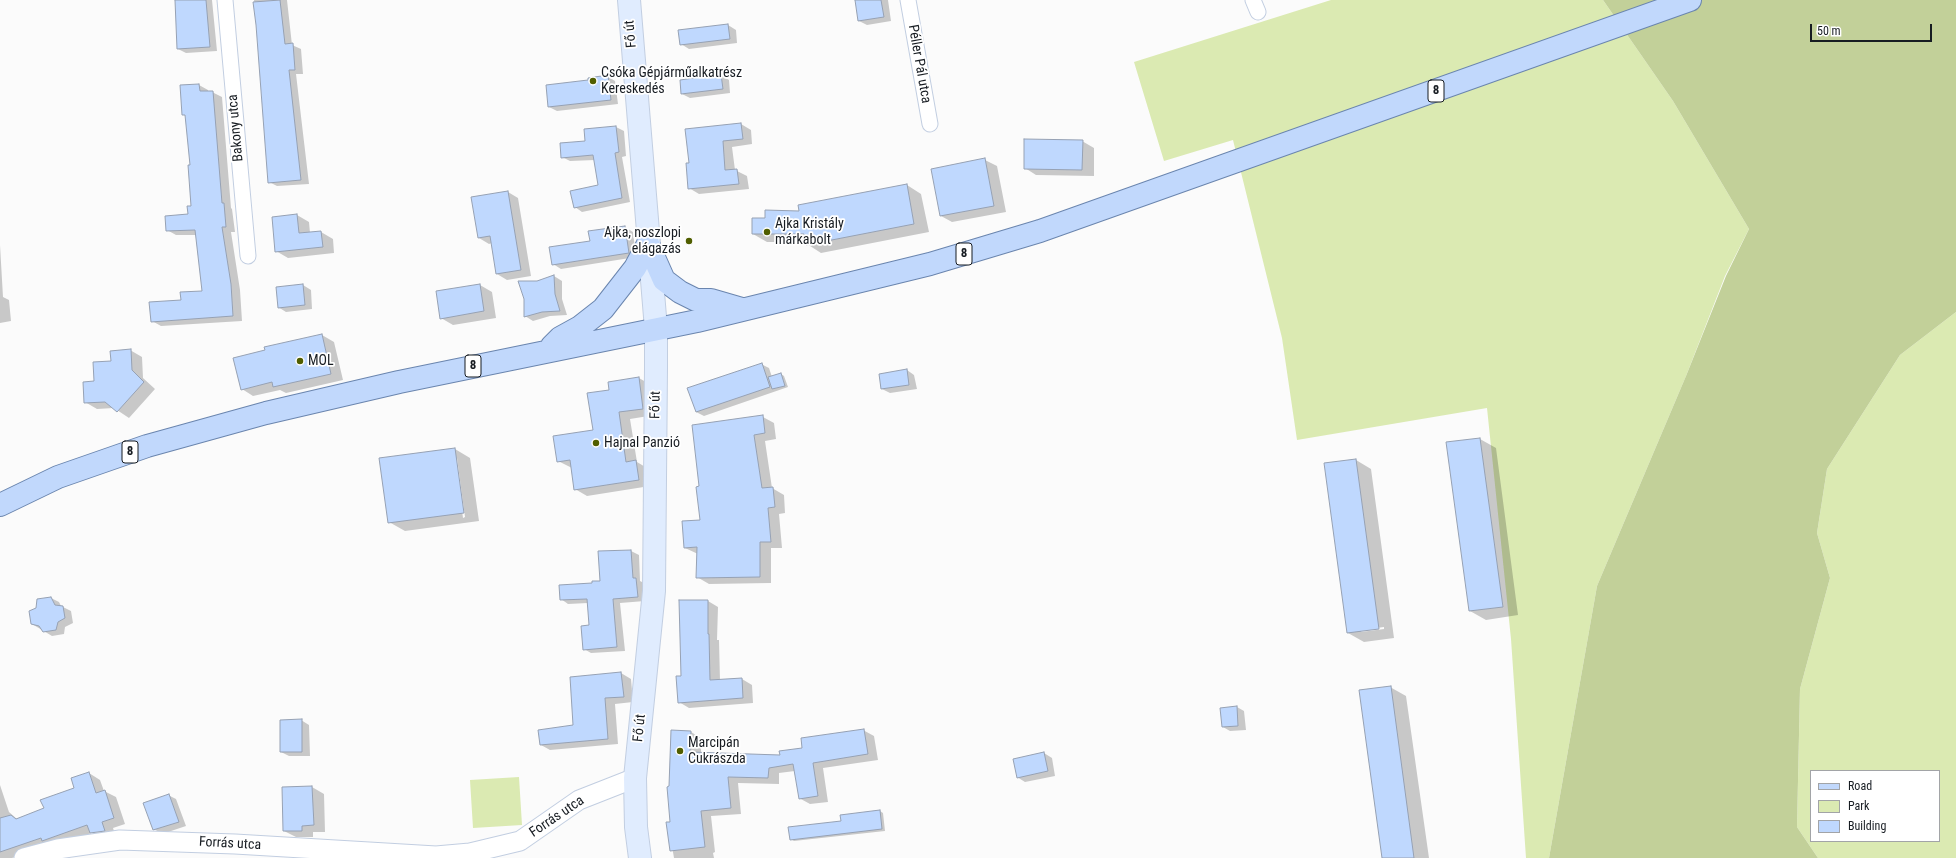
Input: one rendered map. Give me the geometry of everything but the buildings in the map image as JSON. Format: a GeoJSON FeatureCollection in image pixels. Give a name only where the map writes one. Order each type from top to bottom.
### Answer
{"type":"FeatureCollection","features":[{"type":"Feature","properties":{"kind":"main road","name":"Fő út"},"geometry":{"type":"LineString","coordinates":[[628,0],[656,329],[654,591],[635,778],[636,827],[640,858]]}},
{"type":"Feature","properties":{"kind":"main road","name":"8"},"geometry":{"type":"LineString","coordinates":[[0,505],[58,477],[147,446],[266,413],[399,382],[742,310],[930,264],[1040,231],[1690,0]]}},
{"type":"Feature","properties":{"kind":"main road"},"geometry":{"type":"LineString","coordinates":[[648,244],[664,280],[675,288],[696,300],[711,300],[742,310]]}},
{"type":"Feature","properties":{"kind":"main road"},"geometry":{"type":"LineString","coordinates":[[548,350],[560,338],[580,327],[603,309],[635,268],[648,244]]}},
{"type":"Feature","properties":{"kind":"street","name":"Bakony utca"},"geometry":{"type":"LineString","coordinates":[[225,0],[248,256]]}},
{"type":"Feature","properties":{"kind":"street","name":"Péller Pál utca"},"geometry":{"type":"LineString","coordinates":[[913,1],[930,124]]}},
{"type":"Feature","properties":{"kind":"street","name":"Forrás utca"},"geometry":{"type":"LineString","coordinates":[[24,858],[58,849],[120,840],[235,844],[436,856],[470,853],[520,842],[579,800],[635,778]]}},
{"type":"Feature","properties":{"kind":"green space"},"geometry":{"type":"Polygon","coordinates":[[[1331,0],[1603,0],[1673,101],[1749,229],[1725,276],[1686,376],[1597,586],[1549,858],[1526,858],[1511,639],[1487,408],[1297,440],[1282,338],[1233,140],[1164,161],[1134,62],[1331,0]]]}},
{"type":"Feature","properties":{"kind":"green space"},"geometry":{"type":"Polygon","coordinates":[[[1603,0],[1956,0],[1956,312],[1900,355],[1827,469],[1817,533],[1830,578],[1800,689],[1797,827],[1818,858],[1549,858],[1597,586],[1686,376],[1726,276],[1749,229],[1673,101],[1603,0]]]}},
{"type":"Feature","properties":{"kind":"green space"},"geometry":{"type":"Polygon","coordinates":[[[1956,312],[1956,858],[1818,858],[1797,827],[1800,689],[1830,578],[1817,533],[1827,469],[1900,355],[1956,312]]]}},
{"type":"Feature","properties":{"kind":"green space"},"geometry":{"type":"Polygon","coordinates":[[[519,777],[522,825],[473,828],[470,780],[519,777]]]}},
{"type":"Feature","properties":{"kind":"place","name":"Csóka Gépjárműalkatrész Kereskedés"},"geometry":{"type":"Point","coordinates":[593,81]}},
{"type":"Feature","properties":{"kind":"place","name":"Ajka Kristály márkabolt"},"geometry":{"type":"Point","coordinates":[767,232]}},
{"type":"Feature","properties":{"kind":"place","name":"Ajka, noszlopi elágazás"},"geometry":{"type":"Point","coordinates":[689,241]}},
{"type":"Feature","properties":{"kind":"place","name":"MOL"},"geometry":{"type":"Point","coordinates":[300,361]}},
{"type":"Feature","properties":{"kind":"place","name":"Hajnal Panzió"},"geometry":{"type":"Point","coordinates":[596,443]}},
{"type":"Feature","properties":{"kind":"place","name":"Marcipán Cukrászda"},"geometry":{"type":"Point","coordinates":[680,751]}}]}
